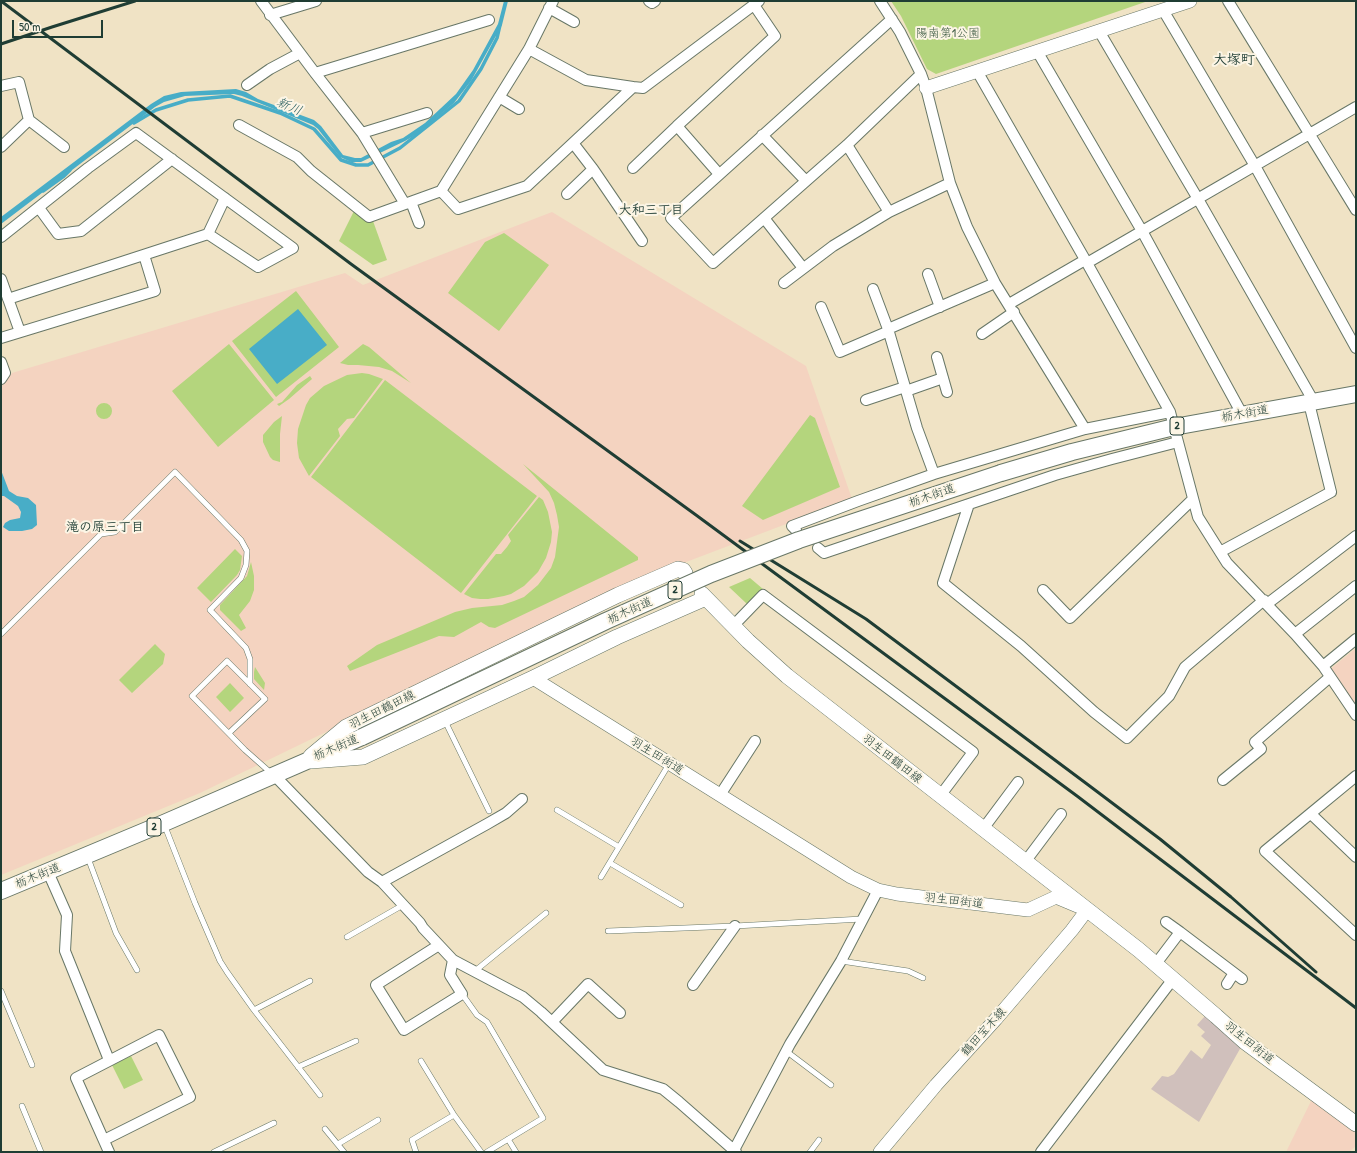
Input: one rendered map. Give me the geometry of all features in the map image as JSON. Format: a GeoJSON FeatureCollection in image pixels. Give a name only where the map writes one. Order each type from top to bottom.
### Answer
{"type":"FeatureCollection","features":[{"type":"Feature","properties":{"kind":"main road","name":"栃木街道"},"geometry":{"type":"LineString","coordinates":[[1,891],[87,856],[362,737],[606,621],[711,574],[799,540],[1001,473],[1072,452],[1174,427],[1356,394]]}},
{"type":"Feature","properties":{"kind":"main road","name":"羽生田鶴田線"},"geometry":{"type":"LineString","coordinates":[[306,761],[346,727],[618,595],[678,569],[683,570],[685,573]]}},
{"type":"Feature","properties":{"kind":"main road","name":"羽生田鶴田線"},"geometry":{"type":"LineString","coordinates":[[306,761],[363,757],[704,596],[753,646],[787,676],[1087,910]]}},
{"type":"Feature","properties":{"kind":"main road","name":"羽生田街道"},"geometry":{"type":"LineString","coordinates":[[1087,910],[1172,979],[1245,1042],[1356,1124]]}},
{"type":"Feature","properties":{"kind":"street"},"geometry":{"type":"LineString","coordinates":[[261,1],[270,15],[362,133],[408,203],[419,224]]}},
{"type":"Feature","properties":{"kind":"street"},"geometry":{"type":"LineString","coordinates":[[270,15],[316,1]]}},
{"type":"Feature","properties":{"kind":"street"},"geometry":{"type":"LineString","coordinates":[[649,1],[652,3],[655,1]]}},
{"type":"Feature","properties":{"kind":"street"},"geometry":{"type":"LineString","coordinates":[[880,1],[892,19],[921,74],[926,88],[950,184],[967,227],[995,283],[1085,429]]}},
{"type":"Feature","properties":{"kind":"street"},"geometry":{"type":"LineString","coordinates":[[926,88],[1190,1]]}},
{"type":"Feature","properties":{"kind":"street"},"geometry":{"type":"LineString","coordinates":[[1228,1],[1356,210]]}},
{"type":"Feature","properties":{"kind":"street"},"geometry":{"type":"LineString","coordinates":[[530,49],[586,80],[643,88],[756,3],[775,36],[633,168]]}},
{"type":"Feature","properties":{"kind":"street"},"geometry":{"type":"LineString","coordinates":[[239,125],[297,157],[311,171],[369,217],[441,191],[530,49],[551,4],[574,22]]}},
{"type":"Feature","properties":{"kind":"street"},"geometry":{"type":"LineString","coordinates":[[1163,10],[1255,166],[1356,348]]}},
{"type":"Feature","properties":{"kind":"street"},"geometry":{"type":"LineString","coordinates":[[892,19],[671,218],[713,263],[847,145],[921,74]]}},
{"type":"Feature","properties":{"kind":"street"},"geometry":{"type":"LineString","coordinates":[[315,73],[490,20]]}},
{"type":"Feature","properties":{"kind":"street"},"geometry":{"type":"LineString","coordinates":[[1099,31],[1198,199],[1311,403],[1331,492],[1220,552]]}},
{"type":"Feature","properties":{"kind":"street"},"geometry":{"type":"LineString","coordinates":[[1037,52],[1142,232],[1242,414]]}},
{"type":"Feature","properties":{"kind":"street"},"geometry":{"type":"LineString","coordinates":[[247,85],[270,69],[300,53]]}},
{"type":"Feature","properties":{"kind":"street"},"geometry":{"type":"LineString","coordinates":[[977,71],[1086,262],[1174,427],[1198,517],[1227,563],[1266,602],[1323,666],[1356,715]]}},
{"type":"Feature","properties":{"kind":"street"},"geometry":{"type":"LineString","coordinates":[[1,86],[19,82],[29,120],[64,147]]}},
{"type":"Feature","properties":{"kind":"street"},"geometry":{"type":"LineString","coordinates":[[441,191],[458,209],[527,186],[634,87]]}},
{"type":"Feature","properties":{"kind":"street"},"geometry":{"type":"LineString","coordinates":[[499,97],[519,110]]}},
{"type":"Feature","properties":{"kind":"street"},"geometry":{"type":"LineString","coordinates":[[982,334],[1011,308],[1086,262],[1142,232],[1356,107]]}},
{"type":"Feature","properties":{"kind":"street"},"geometry":{"type":"LineString","coordinates":[[362,133],[427,113]]}},
{"type":"Feature","properties":{"kind":"street"},"geometry":{"type":"LineString","coordinates":[[1,147],[29,120]]}},
{"type":"Feature","properties":{"kind":"street"},"geometry":{"type":"LineString","coordinates":[[677,126],[719,174]]}},
{"type":"Feature","properties":{"kind":"street"},"geometry":{"type":"LineString","coordinates":[[1,237],[88,168],[136,133],[293,248],[258,267],[208,234]]}},
{"type":"Feature","properties":{"kind":"street"},"geometry":{"type":"LineString","coordinates":[[762,135],[806,181]]}},
{"type":"Feature","properties":{"kind":"street"},"geometry":{"type":"LineString","coordinates":[[573,142],[642,241]]}},
{"type":"Feature","properties":{"kind":"street"},"geometry":{"type":"LineString","coordinates":[[847,145],[889,212]]}},
{"type":"Feature","properties":{"kind":"street"},"geometry":{"type":"LineString","coordinates":[[39,208],[58,234],[81,231],[172,159]]}},
{"type":"Feature","properties":{"kind":"street"},"geometry":{"type":"LineString","coordinates":[[568,194],[593,169]]}},
{"type":"Feature","properties":{"kind":"street"},"geometry":{"type":"LineString","coordinates":[[784,283],[833,246],[889,212],[950,184]]}},
{"type":"Feature","properties":{"kind":"street"},"geometry":{"type":"LineString","coordinates":[[8,299],[208,234],[225,198]]}},
{"type":"Feature","properties":{"kind":"street"},"geometry":{"type":"LineString","coordinates":[[764,218],[803,268]]}},
{"type":"Feature","properties":{"kind":"street"},"geometry":{"type":"LineString","coordinates":[[1,338],[155,291],[144,255]]}},
{"type":"Feature","properties":{"kind":"street"},"geometry":{"type":"LineString","coordinates":[[928,274],[940,307]]}},
{"type":"Feature","properties":{"kind":"street"},"geometry":{"type":"LineString","coordinates":[[1,279],[20,332]]}},
{"type":"Feature","properties":{"kind":"street"},"geometry":{"type":"LineString","coordinates":[[821,307],[840,352],[995,283]]}},
{"type":"Feature","properties":{"kind":"street"},"geometry":{"type":"LineString","coordinates":[[873,289],[889,330],[917,428],[934,474]]}},
{"type":"Feature","properties":{"kind":"street"},"geometry":{"type":"LineString","coordinates":[[937,357],[947,392]]}},
{"type":"Feature","properties":{"kind":"street"},"geometry":{"type":"LineString","coordinates":[[1,362],[5,373],[1,379]]}},
{"type":"Feature","properties":{"kind":"street"},"geometry":{"type":"LineString","coordinates":[[866,400],[943,378]]}},
{"type":"Feature","properties":{"kind":"street"},"geometry":{"type":"LineString","coordinates":[[796,530],[792,526],[934,474],[1085,429],[1174,427]]}},
{"type":"Feature","properties":{"kind":"street"},"geometry":{"type":"LineString","coordinates":[[818,548],[824,553],[1084,467],[1174,427]]}},
{"type":"Feature","properties":{"kind":"street"},"geometry":{"type":"LineString","coordinates":[[1043,590],[1070,618],[1193,499]]}},
{"type":"Feature","properties":{"kind":"street"},"geometry":{"type":"LineString","coordinates":[[969,504],[943,583],[1021,646],[1094,712],[1127,738],[1169,696],[1185,667],[1266,602],[1356,536]]}},
{"type":"Feature","properties":{"kind":"street"},"geometry":{"type":"LineString","coordinates":[[1295,634],[1356,586]]}},
{"type":"Feature","properties":{"kind":"street"},"geometry":{"type":"LineString","coordinates":[[733,626],[763,595],[973,752],[940,796]]}},
{"type":"Feature","properties":{"kind":"street"},"geometry":{"type":"LineString","coordinates":[[1323,666],[1356,639]]}},
{"type":"Feature","properties":{"kind":"street"},"geometry":{"type":"LineString","coordinates":[[1223,780],[1261,749],[1255,742],[1330,677]]}},
{"type":"Feature","properties":{"kind":"street","name":"羽生田街道"},"geometry":{"type":"LineString","coordinates":[[533,678],[851,878],[878,890],[898,894],[1028,910],[1056,897],[1087,910]]}},
{"type":"Feature","properties":{"kind":"street"},"geometry":{"type":"LineString","coordinates":[[720,795],[755,741]]}},
{"type":"Feature","properties":{"kind":"street"},"geometry":{"type":"LineString","coordinates":[[274,775],[368,872],[382,882],[453,960],[514,994],[523,997],[603,1070],[663,1090],[679,1102],[734,1151],[786,1051],[841,961],[878,890]]}},
{"type":"Feature","properties":{"kind":"street"},"geometry":{"type":"LineString","coordinates":[[1356,776],[1265,851],[1356,935]]}},
{"type":"Feature","properties":{"kind":"street"},"geometry":{"type":"LineString","coordinates":[[983,828],[1018,782]]}},
{"type":"Feature","properties":{"kind":"street"},"geometry":{"type":"LineString","coordinates":[[382,882],[506,813],[522,799]]}},
{"type":"Feature","properties":{"kind":"street"},"geometry":{"type":"LineString","coordinates":[[1025,862],[1061,814]]}},
{"type":"Feature","properties":{"kind":"street"},"geometry":{"type":"LineString","coordinates":[[1311,814],[1356,856]]}},
{"type":"Feature","properties":{"kind":"street"},"geometry":{"type":"LineString","coordinates":[[48,872],[67,915],[64,951],[109,1060]]}},
{"type":"Feature","properties":{"kind":"street","name":"鶴田宝木線"},"geometry":{"type":"LineString","coordinates":[[880,1152],[936,1085],[996,1019],[1067,936],[1087,910]]}},
{"type":"Feature","properties":{"kind":"street"},"geometry":{"type":"LineString","coordinates":[[1166,922],[1238,976],[1227,984]]}},
{"type":"Feature","properties":{"kind":"street"},"geometry":{"type":"LineString","coordinates":[[693,985],[735,926]]}},
{"type":"Feature","properties":{"kind":"street"},"geometry":{"type":"LineString","coordinates":[[1155,965],[1180,932]]}},
{"type":"Feature","properties":{"kind":"street"},"geometry":{"type":"LineString","coordinates":[[439,945],[376,985],[404,1030],[462,994],[450,974],[453,960]]}},
{"type":"Feature","properties":{"kind":"street"},"geometry":{"type":"LineString","coordinates":[[1042,1152],[1172,979]]}},
{"type":"Feature","properties":{"kind":"street"},"geometry":{"type":"LineString","coordinates":[[552,1022],[588,984],[620,1013]]}},
{"type":"Feature","properties":{"kind":"street"},"geometry":{"type":"LineString","coordinates":[[104,1140],[190,1097],[159,1035],[76,1078],[109,1152]]}},
{"type":"Feature","properties":{"kind":"lane"},"geometry":{"type":"LineString","coordinates":[[1,634],[101,534],[115,532],[175,472],[241,540],[247,551],[246,565],[241,578],[210,610],[246,648],[250,659],[250,684]]}},
{"type":"Feature","properties":{"kind":"lane"},"geometry":{"type":"LineString","coordinates":[[229,733],[265,699],[227,661],[192,696],[245,750],[274,775]]}},
{"type":"Feature","properties":{"kind":"lane"},"geometry":{"type":"LineString","coordinates":[[444,720],[489,811]]}},
{"type":"Feature","properties":{"kind":"lane"},"geometry":{"type":"LineString","coordinates":[[601,877],[669,763]]}},
{"type":"Feature","properties":{"kind":"lane"},"geometry":{"type":"LineString","coordinates":[[557,810],[619,847]]}},
{"type":"Feature","properties":{"kind":"lane"},"geometry":{"type":"LineString","coordinates":[[164,823],[195,903],[216,952],[227,972],[254,1010],[320,1095]]}},
{"type":"Feature","properties":{"kind":"lane"},"geometry":{"type":"LineString","coordinates":[[87,856],[116,933],[137,970]]}},
{"type":"Feature","properties":{"kind":"lane"},"geometry":{"type":"LineString","coordinates":[[610,863],[681,905]]}},
{"type":"Feature","properties":{"kind":"lane"},"geometry":{"type":"LineString","coordinates":[[347,937],[403,905]]}},
{"type":"Feature","properties":{"kind":"lane"},"geometry":{"type":"LineString","coordinates":[[475,971],[546,913]]}},
{"type":"Feature","properties":{"kind":"lane"},"geometry":{"type":"LineString","coordinates":[[608,931],[862,919]]}},
{"type":"Feature","properties":{"kind":"lane"},"geometry":{"type":"LineString","coordinates":[[841,961],[908,971],[923,978]]}},
{"type":"Feature","properties":{"kind":"lane"},"geometry":{"type":"LineString","coordinates":[[254,1010],[310,981]]}},
{"type":"Feature","properties":{"kind":"lane"},"geometry":{"type":"LineString","coordinates":[[1,992],[32,1065]]}},
{"type":"Feature","properties":{"kind":"lane"},"geometry":{"type":"LineString","coordinates":[[462,994],[477,1014],[488,1022],[543,1118],[487,1152]]}},
{"type":"Feature","properties":{"kind":"lane"},"geometry":{"type":"LineString","coordinates":[[298,1067],[356,1041]]}},
{"type":"Feature","properties":{"kind":"lane"},"geometry":{"type":"LineString","coordinates":[[786,1051],[831,1085]]}},
{"type":"Feature","properties":{"kind":"lane"},"geometry":{"type":"LineString","coordinates":[[421,1061],[454,1115],[481,1152]]}},
{"type":"Feature","properties":{"kind":"lane"},"geometry":{"type":"LineString","coordinates":[[22,1106],[41,1152]]}},
{"type":"Feature","properties":{"kind":"lane"},"geometry":{"type":"LineString","coordinates":[[416,1152],[412,1140],[454,1115]]}},
{"type":"Feature","properties":{"kind":"lane"},"geometry":{"type":"LineString","coordinates":[[338,1144],[378,1120]]}},
{"type":"Feature","properties":{"kind":"lane"},"geometry":{"type":"LineString","coordinates":[[214,1152],[274,1123]]}},
{"type":"Feature","properties":{"kind":"lane"},"geometry":{"type":"LineString","coordinates":[[325,1129],[338,1144],[341,1151]]}},
{"type":"Feature","properties":{"kind":"lane"},"geometry":{"type":"LineString","coordinates":[[508,1139],[516,1152]]}},
{"type":"Feature","properties":{"kind":"lane"},"geometry":{"type":"LineString","coordinates":[[810,1152],[819,1140]]}},
{"type":"Feature","properties":{"kind":"shaded area"},"geometry":{"type":"Polygon","coordinates":[[[552,212],[806,366],[852,499],[644,578],[200,793],[1,875],[1,387],[12,373],[345,273],[363,285],[552,212]]]}},
{"type":"Feature","properties":{"kind":"shaded area"},"geometry":{"type":"Polygon","coordinates":[[[1356,648],[1356,708],[1328,671],[1356,648]]]}},
{"type":"Feature","properties":{"kind":"shaded area"},"geometry":{"type":"Polygon","coordinates":[[[1205,1016],[1241,1047],[1199,1122],[1151,1089],[1162,1076],[1168,1077],[1174,1074],[1191,1050],[1202,1059],[1211,1045],[1201,1036],[1205,1032],[1197,1025],[1205,1016]]]}},
{"type":"Feature","properties":{"kind":"shaded area"},"geometry":{"type":"Polygon","coordinates":[[[1312,1099],[1356,1133],[1356,1146],[1349,1152],[1286,1152],[1312,1099]]]}},
{"type":"Feature","properties":{"kind":"green space","name":"陽南第1公園"},"geometry":{"type":"Polygon","coordinates":[[[891,1],[1148,1],[936,74],[927,69],[901,16],[891,1]]]}},
{"type":"Feature","properties":{"kind":"green space"},"geometry":{"type":"Polygon","coordinates":[[[354,211],[373,221],[387,260],[373,265],[339,241],[354,211]]]}},
{"type":"Feature","properties":{"kind":"green space"},"geometry":{"type":"Polygon","coordinates":[[[504,233],[549,265],[499,331],[448,293],[485,242],[504,233]]]}},
{"type":"Feature","properties":{"kind":"green space"},"geometry":{"type":"Polygon","coordinates":[[[296,291],[339,347],[276,397],[232,341],[296,291]]]}},
{"type":"Feature","properties":{"kind":"green space"},"geometry":{"type":"Polygon","coordinates":[[[229,344],[274,400],[218,447],[172,391],[229,344]]]}},
{"type":"Feature","properties":{"kind":"green space"},"geometry":{"type":"Polygon","coordinates":[[[363,344],[369,347],[411,383],[392,371],[379,367],[340,363],[363,344]]]}},
{"type":"Feature","properties":{"kind":"green space"},"geometry":{"type":"Polygon","coordinates":[[[362,373],[383,379],[354,418],[347,419],[338,429],[340,436],[309,476],[299,458],[297,443],[298,429],[306,405],[310,398],[324,386],[347,375],[362,373]]]}},
{"type":"Feature","properties":{"kind":"green space"},"geometry":{"type":"Polygon","coordinates":[[[310,376],[312,379],[289,399],[279,406],[277,404],[282,402],[297,385],[310,376]]]}},
{"type":"Feature","properties":{"kind":"green space"},"geometry":{"type":"Polygon","coordinates":[[[385,380],[537,496],[461,593],[311,477],[385,380]]]}},
{"type":"Feature","properties":{"kind":"green space"},"geometry":{"type":"Polygon","coordinates":[[[104,403],[111,408],[112,411],[107,418],[104,419],[97,414],[96,411],[101,404],[104,403]]]}},
{"type":"Feature","properties":{"kind":"green space"},"geometry":{"type":"Polygon","coordinates":[[[810,415],[815,418],[840,487],[763,520],[742,506],[810,415]]]}},
{"type":"Feature","properties":{"kind":"green space"},"geometry":{"type":"Polygon","coordinates":[[[282,416],[280,434],[280,462],[273,460],[270,457],[263,442],[263,435],[274,422],[282,416]]]}},
{"type":"Feature","properties":{"kind":"green space"},"geometry":{"type":"Polygon","coordinates":[[[523,464],[638,557],[638,560],[495,628],[489,627],[481,622],[454,637],[439,636],[350,671],[347,666],[377,645],[455,612],[472,608],[502,605],[514,601],[524,597],[538,585],[551,568],[555,557],[559,527],[554,503],[549,492],[523,464]]]}},
{"type":"Feature","properties":{"kind":"green space"},"geometry":{"type":"Polygon","coordinates":[[[539,497],[543,500],[548,512],[552,532],[551,542],[546,558],[538,572],[524,586],[511,594],[488,599],[480,599],[472,598],[464,594],[496,554],[501,554],[507,547],[511,541],[508,535],[539,497]]]}},
{"type":"Feature","properties":{"kind":"green space"},"geometry":{"type":"Polygon","coordinates":[[[235,549],[242,556],[240,570],[211,602],[197,588],[235,549]]]}},
{"type":"Feature","properties":{"kind":"green space"},"geometry":{"type":"Polygon","coordinates":[[[251,562],[254,576],[254,590],[250,601],[239,615],[246,628],[241,631],[220,610],[220,605],[247,576],[251,562]]]}},
{"type":"Feature","properties":{"kind":"green space"},"geometry":{"type":"Polygon","coordinates":[[[750,578],[763,589],[747,604],[729,587],[750,578]]]}},
{"type":"Feature","properties":{"kind":"green space"},"geometry":{"type":"Polygon","coordinates":[[[155,644],[165,654],[163,664],[132,693],[119,680],[155,644]]]}},
{"type":"Feature","properties":{"kind":"green space"},"geometry":{"type":"Polygon","coordinates":[[[255,667],[265,683],[264,690],[254,679],[255,667]]]}},
{"type":"Feature","properties":{"kind":"green space"},"geometry":{"type":"Polygon","coordinates":[[[230,683],[244,698],[230,712],[216,697],[230,683]]]}},
{"type":"Feature","properties":{"kind":"green space"},"geometry":{"type":"Polygon","coordinates":[[[131,1056],[143,1080],[124,1089],[112,1065],[131,1056]]]}},
{"type":"Feature","properties":{"kind":"water"},"geometry":{"type":"Polygon","coordinates":[[[504,1],[508,1],[502,25],[471,81],[454,103],[417,134],[361,162],[351,162],[340,157],[318,129],[313,125],[242,96],[234,94],[185,96],[164,102],[155,107],[1,224],[1,217],[151,104],[164,96],[181,92],[236,89],[246,92],[258,99],[314,120],[321,126],[343,155],[361,158],[391,142],[403,138],[425,123],[456,94],[473,70],[498,24],[504,1]]]}},
{"type":"Feature","properties":{"kind":"water"},"geometry":{"type":"Polygon","coordinates":[[[298,309],[327,345],[277,384],[249,349],[298,309]]]}},
{"type":"Feature","properties":{"kind":"water"},"geometry":{"type":"Polygon","coordinates":[[[1,470],[9,491],[17,496],[28,498],[36,505],[37,525],[32,529],[9,531],[3,527],[5,523],[10,520],[20,518],[21,512],[18,506],[4,496],[1,496],[1,470]]]}},
{"type":"Feature","properties":{"kind":"waterway","name":"新川"},"geometry":{"type":"LineString","coordinates":[[134,123],[156,110],[188,100],[230,96],[280,113],[314,129],[341,160],[356,165],[368,165],[400,148],[459,101],[481,69],[497,38],[500,25]]}},
{"type":"Feature","properties":{"kind":"waterway","name":"新川"},"geometry":{"type":"LineString","coordinates":[[43,191],[70,170]]}},
{"type":"Feature","properties":{"kind":"railway"},"geometry":{"type":"LineString","coordinates":[[1,1],[351,264],[696,515],[1077,796],[1356,1008]]}},
{"type":"Feature","properties":{"kind":"railway"},"geometry":{"type":"LineString","coordinates":[[1,44],[135,1]]}},
{"type":"Feature","properties":{"kind":"railway"},"geometry":{"type":"LineString","coordinates":[[740,541],[866,619],[1087,784],[1160,839],[1231,897],[1316,972]]}},
{"type":"Feature","properties":{"kind":"district","name":"大塚町"},"geometry":{"type":"Point","coordinates":[1234,60]}},
{"type":"Feature","properties":{"kind":"district","name":"大和三丁目"},"geometry":{"type":"Point","coordinates":[651,211]}},
{"type":"Feature","properties":{"kind":"district","name":"滝の原三丁目"},"geometry":{"type":"Point","coordinates":[105,528]}}]}
